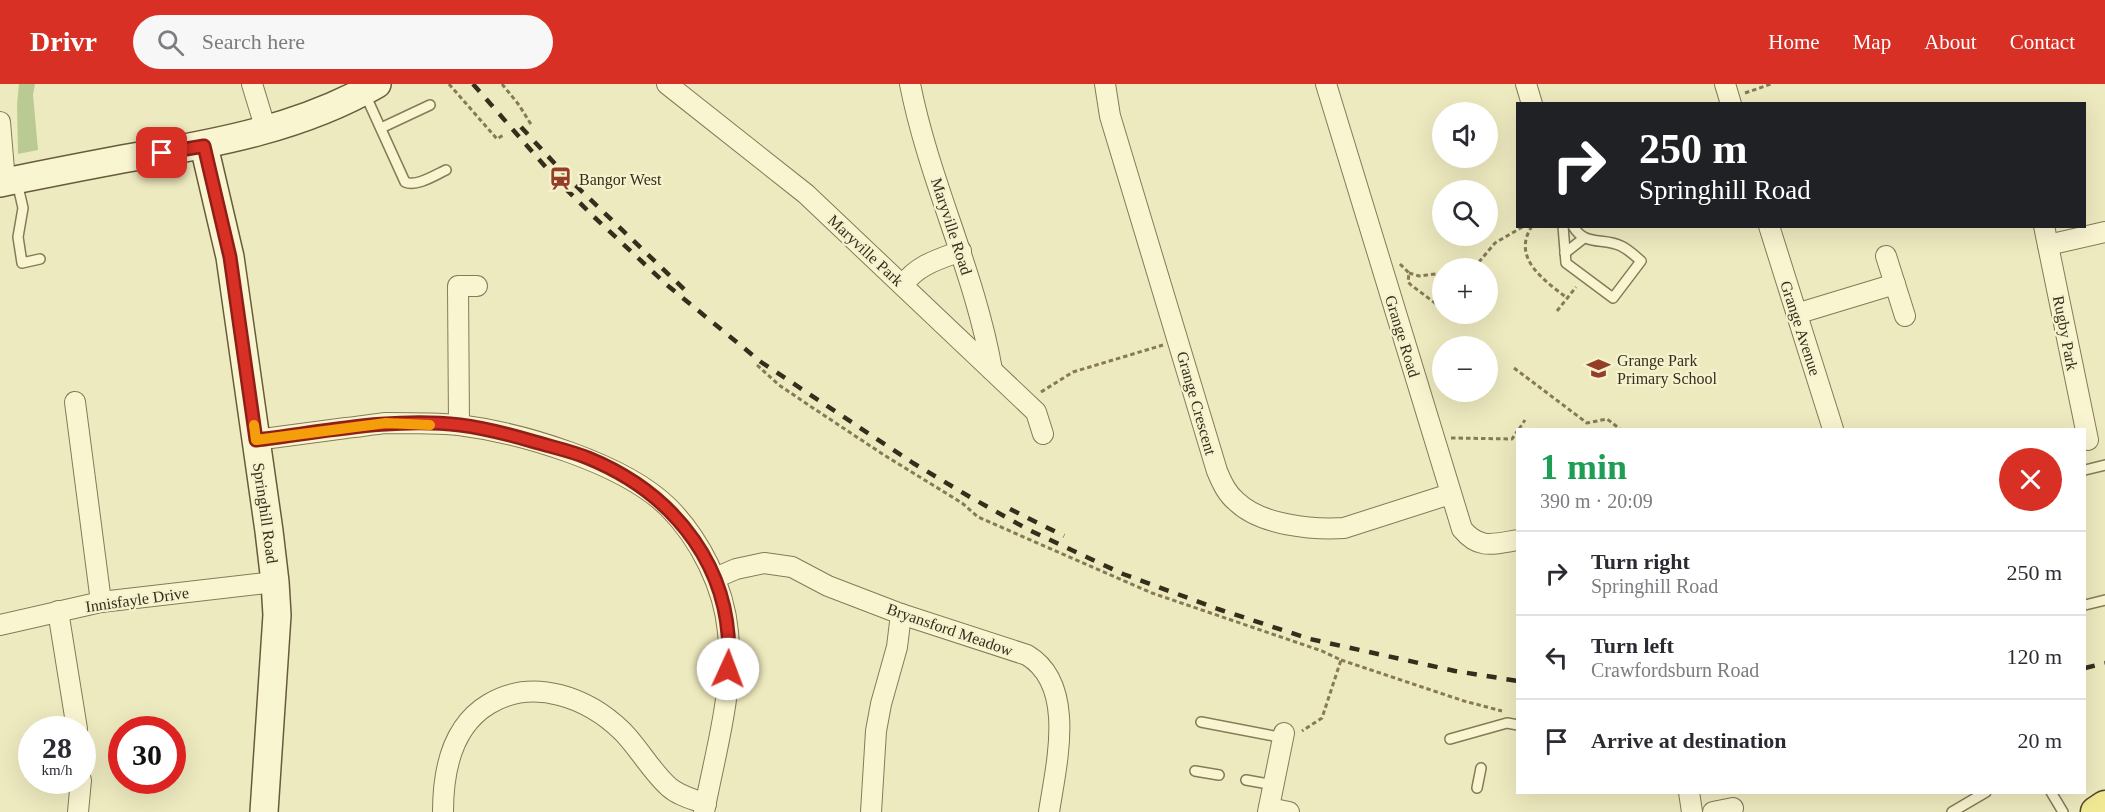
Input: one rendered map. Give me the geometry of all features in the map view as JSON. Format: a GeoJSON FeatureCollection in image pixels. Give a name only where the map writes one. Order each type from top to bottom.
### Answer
{"type":"FeatureCollection","features":[{"type":"Feature","properties":{"kind":"main road"},"geometry":{"type":"LineString","coordinates":[[2096,812],[2105,806]]}},
{"type":"Feature","properties":{"kind":"street"},"geometry":{"type":"LineString","coordinates":[[252,84],[266,130]]}},
{"type":"Feature","properties":{"kind":"street","name":"Maryville Park"},"geometry":{"type":"LineString","coordinates":[[667,84],[806,194],[1036,412],[1043,434]]}},
{"type":"Feature","properties":{"kind":"street","name":"Maryville Road"},"geometry":{"type":"LineString","coordinates":[[910,84],[917,117],[961,250],[992,370]]}},
{"type":"Feature","properties":{"kind":"street","name":"Grange Crescent"},"geometry":{"type":"LineString","coordinates":[[1105,84],[1110,116],[1222,483],[1236,502],[1246,510],[1288,524],[1315,528],[1344,528],[1450,494]]}},
{"type":"Feature","properties":{"kind":"street","name":"Grange Road"},"geometry":{"type":"LineString","coordinates":[[1326,84],[1462,529],[1474,541],[1483,544],[1516,540]]}},
{"type":"Feature","properties":{"kind":"street"},"geometry":{"type":"LineString","coordinates":[[1526,84],[1531,102]]}},
{"type":"Feature","properties":{"kind":"street"},"geometry":{"type":"LineString","coordinates":[[0,122],[7,182],[204,146],[266,130],[318,113],[371,88]]}},
{"type":"Feature","properties":{"kind":"street","name":"Springhill Road"},"geometry":{"type":"LineString","coordinates":[[204,146],[230,257],[278,615],[264,812]]}},
{"type":"Feature","properties":{"kind":"street","name":"Grange Avenue"},"geometry":{"type":"LineString","coordinates":[[1770,228],[1833,428]]}},
{"type":"Feature","properties":{"kind":"street"},"geometry":{"type":"LineString","coordinates":[[2046,236],[2105,232]]}},
{"type":"Feature","properties":{"kind":"street","name":"Rugby Park"},"geometry":{"type":"LineString","coordinates":[[2046,236],[2093,438]]}},
{"type":"Feature","properties":{"kind":"street"},"geometry":{"type":"LineString","coordinates":[[903,285],[909,276],[930,262],[961,250]]}},
{"type":"Feature","properties":{"kind":"street"},"geometry":{"type":"LineString","coordinates":[[1886,256],[1905,316]]}},
{"type":"Feature","properties":{"kind":"street"},"geometry":{"type":"LineString","coordinates":[[1796,314],[1894,284]]}},
{"type":"Feature","properties":{"kind":"street"},"geometry":{"type":"LineString","coordinates":[[459,425],[458,286],[477,286]]}},
{"type":"Feature","properties":{"kind":"street"},"geometry":{"type":"LineString","coordinates":[[75,402],[101,602]]}},
{"type":"Feature","properties":{"kind":"street"},"geometry":{"type":"LineString","coordinates":[[256,440],[386,423],[459,425],[514,436],[588,458],[636,483],[668,507],[698,544],[715,578],[725,612],[729,653],[725,702],[705,808],[668,787],[622,732],[599,712],[576,699],[558,693],[536,692],[516,694],[493,702],[481,709],[471,720],[460,735],[446,770],[443,812]]}},
{"type":"Feature","properties":{"kind":"street","name":"Bryansford Meadow"},"geometry":{"type":"LineString","coordinates":[[715,578],[736,569],[764,563],[792,567],[828,586],[901,614],[1027,655],[1037,661],[1047,675],[1054,694],[1060,734],[1049,812]]}},
{"type":"Feature","properties":{"kind":"street","name":"Innisfayle Drive"},"geometry":{"type":"LineString","coordinates":[[0,625],[101,602],[275,582]]}},
{"type":"Feature","properties":{"kind":"street"},"geometry":{"type":"LineString","coordinates":[[58,611],[75,716]]}},
{"type":"Feature","properties":{"kind":"street"},"geometry":{"type":"LineString","coordinates":[[871,812],[876,731],[897,647],[901,614]]}},
{"type":"Feature","properties":{"kind":"street"},"geometry":{"type":"LineString","coordinates":[[1284,735],[1269,810],[1289,812]]}},
{"type":"Feature","properties":{"kind":"street"},"geometry":{"type":"LineString","coordinates":[[78,812],[80,794]]}},
{"type":"Feature","properties":{"kind":"street"},"geometry":{"type":"LineString","coordinates":[[1689,794],[1692,812]]}},
{"type":"Feature","properties":{"kind":"street"},"geometry":{"type":"LineString","coordinates":[[1713,812],[1733,808]]}},
{"type":"Feature","properties":{"kind":"lane"},"geometry":{"type":"LineString","coordinates":[[371,88],[381,128],[405,182],[410,184],[417,182],[446,170]]}},
{"type":"Feature","properties":{"kind":"lane"},"geometry":{"type":"LineString","coordinates":[[381,128],[430,105]]}},
{"type":"Feature","properties":{"kind":"lane"},"geometry":{"type":"LineString","coordinates":[[7,182],[23,208],[18,237],[22,262],[40,259]]}},
{"type":"Feature","properties":{"kind":"lane"},"geometry":{"type":"LineString","coordinates":[[1563,228],[1566,263],[1613,298],[1641,261],[1621,245],[1584,238],[1577,234],[1574,228]]}},
{"type":"Feature","properties":{"kind":"lane"},"geometry":{"type":"LineString","coordinates":[[1565,253],[1584,238]]}},
{"type":"Feature","properties":{"kind":"lane"},"geometry":{"type":"LineString","coordinates":[[2086,470],[2105,465]]}},
{"type":"Feature","properties":{"kind":"lane"},"geometry":{"type":"LineString","coordinates":[[2086,605],[2105,600]]}},
{"type":"Feature","properties":{"kind":"lane"},"geometry":{"type":"LineString","coordinates":[[1201,722],[1284,735]]}},
{"type":"Feature","properties":{"kind":"lane"},"geometry":{"type":"LineString","coordinates":[[1450,739],[1507,723],[1516,725]]}},
{"type":"Feature","properties":{"kind":"lane"},"geometry":{"type":"LineString","coordinates":[[1477,788],[1481,768]]}},
{"type":"Feature","properties":{"kind":"lane"},"geometry":{"type":"LineString","coordinates":[[1196,771],[1219,775]]}},
{"type":"Feature","properties":{"kind":"lane"},"geometry":{"type":"LineString","coordinates":[[1246,780],[1274,784]]}},
{"type":"Feature","properties":{"kind":"lane"},"geometry":{"type":"LineString","coordinates":[[1952,812],[1983,794]]}},
{"type":"Feature","properties":{"kind":"lane"},"geometry":{"type":"LineString","coordinates":[[2053,794],[2063,812]]}},
{"type":"Feature","properties":{"kind":"path"},"geometry":{"type":"LineString","coordinates":[[449,84],[497,139],[503,135]]}},
{"type":"Feature","properties":{"kind":"path"},"geometry":{"type":"LineString","coordinates":[[502,84],[532,126]]}},
{"type":"Feature","properties":{"kind":"path"},"geometry":{"type":"LineString","coordinates":[[1728,95],[1771,84]]}},
{"type":"Feature","properties":{"kind":"path"},"geometry":{"type":"LineString","coordinates":[[1482,258],[1496,243],[1521,228]]}},
{"type":"Feature","properties":{"kind":"path"},"geometry":{"type":"LineString","coordinates":[[1531,228],[1524,237],[1524,250],[1530,262],[1545,281],[1567,298]]}},
{"type":"Feature","properties":{"kind":"path"},"geometry":{"type":"LineString","coordinates":[[1381,263],[1394,261],[1409,273],[1419,276],[1432,274]]}},
{"type":"Feature","properties":{"kind":"path"},"geometry":{"type":"LineString","coordinates":[[1409,273],[1408,282],[1432,301]]}},
{"type":"Feature","properties":{"kind":"path"},"geometry":{"type":"LineString","coordinates":[[1557,311],[1584,276]]}},
{"type":"Feature","properties":{"kind":"path"},"geometry":{"type":"LineString","coordinates":[[1026,403],[1073,372],[1179,340]]}},
{"type":"Feature","properties":{"kind":"path"},"geometry":{"type":"LineString","coordinates":[[757,365],[788,392],[962,503],[978,517],[1152,593],[1341,660],[1464,701],[1509,712]]}},
{"type":"Feature","properties":{"kind":"path"},"geometry":{"type":"LineString","coordinates":[[1514,368],[1587,423],[1607,419],[1619,428]]}},
{"type":"Feature","properties":{"kind":"path"},"geometry":{"type":"LineString","coordinates":[[1519,428],[1525,420]]}},
{"type":"Feature","properties":{"kind":"path"},"geometry":{"type":"LineString","coordinates":[[1434,441],[1455,438],[1512,439],[1516,432]]}},
{"type":"Feature","properties":{"kind":"path"},"geometry":{"type":"LineString","coordinates":[[1284,735],[1302,731],[1322,718],[1341,660]]}},
{"type":"Feature","properties":{"kind":"green space"},"geometry":{"type":"Polygon","coordinates":[[[19,84],[35,84],[33,95],[38,150],[18,154],[17,104],[19,84]]]}},
{"type":"Feature","properties":{"kind":"railway"},"geometry":{"type":"LineString","coordinates":[[473,84],[557,180],[667,285],[761,362],[913,463],[970,497],[1029,530],[1123,574],[1218,609],[1310,639],[1455,671],[1516,681]]}},
{"type":"Feature","properties":{"kind":"railway"},"geometry":{"type":"LineString","coordinates":[[521,127],[570,180],[687,292]]}},
{"type":"Feature","properties":{"kind":"railway"},"geometry":{"type":"LineString","coordinates":[[1010,509],[1064,536]]}},
{"type":"Feature","properties":{"kind":"railway"},"geometry":{"type":"LineString","coordinates":[[2086,668],[2105,663]]}},
{"type":"Feature","properties":{"kind":"slow traffic"},"geometry":{"type":"LineString","coordinates":[[254,425],[256,440],[386,423],[430,425]]}},
{"type":"Feature","properties":{"kind":"place","name":"Bangor West"},"geometry":{"type":"Point","coordinates":[561,179]}},
{"type":"Feature","properties":{"kind":"place","name":"Grange Park Primary School"},"geometry":{"type":"Point","coordinates":[1599,369]}},
{"type":"Feature","properties":{"kind":"route"},"geometry":{"type":"LineString","coordinates":[[162,153],[204,146],[230,257],[256,440],[386,423],[459,425],[514,436],[588,458],[636,483],[668,507],[698,544],[715,578],[725,612],[728,632],[728,669]]}}]}
